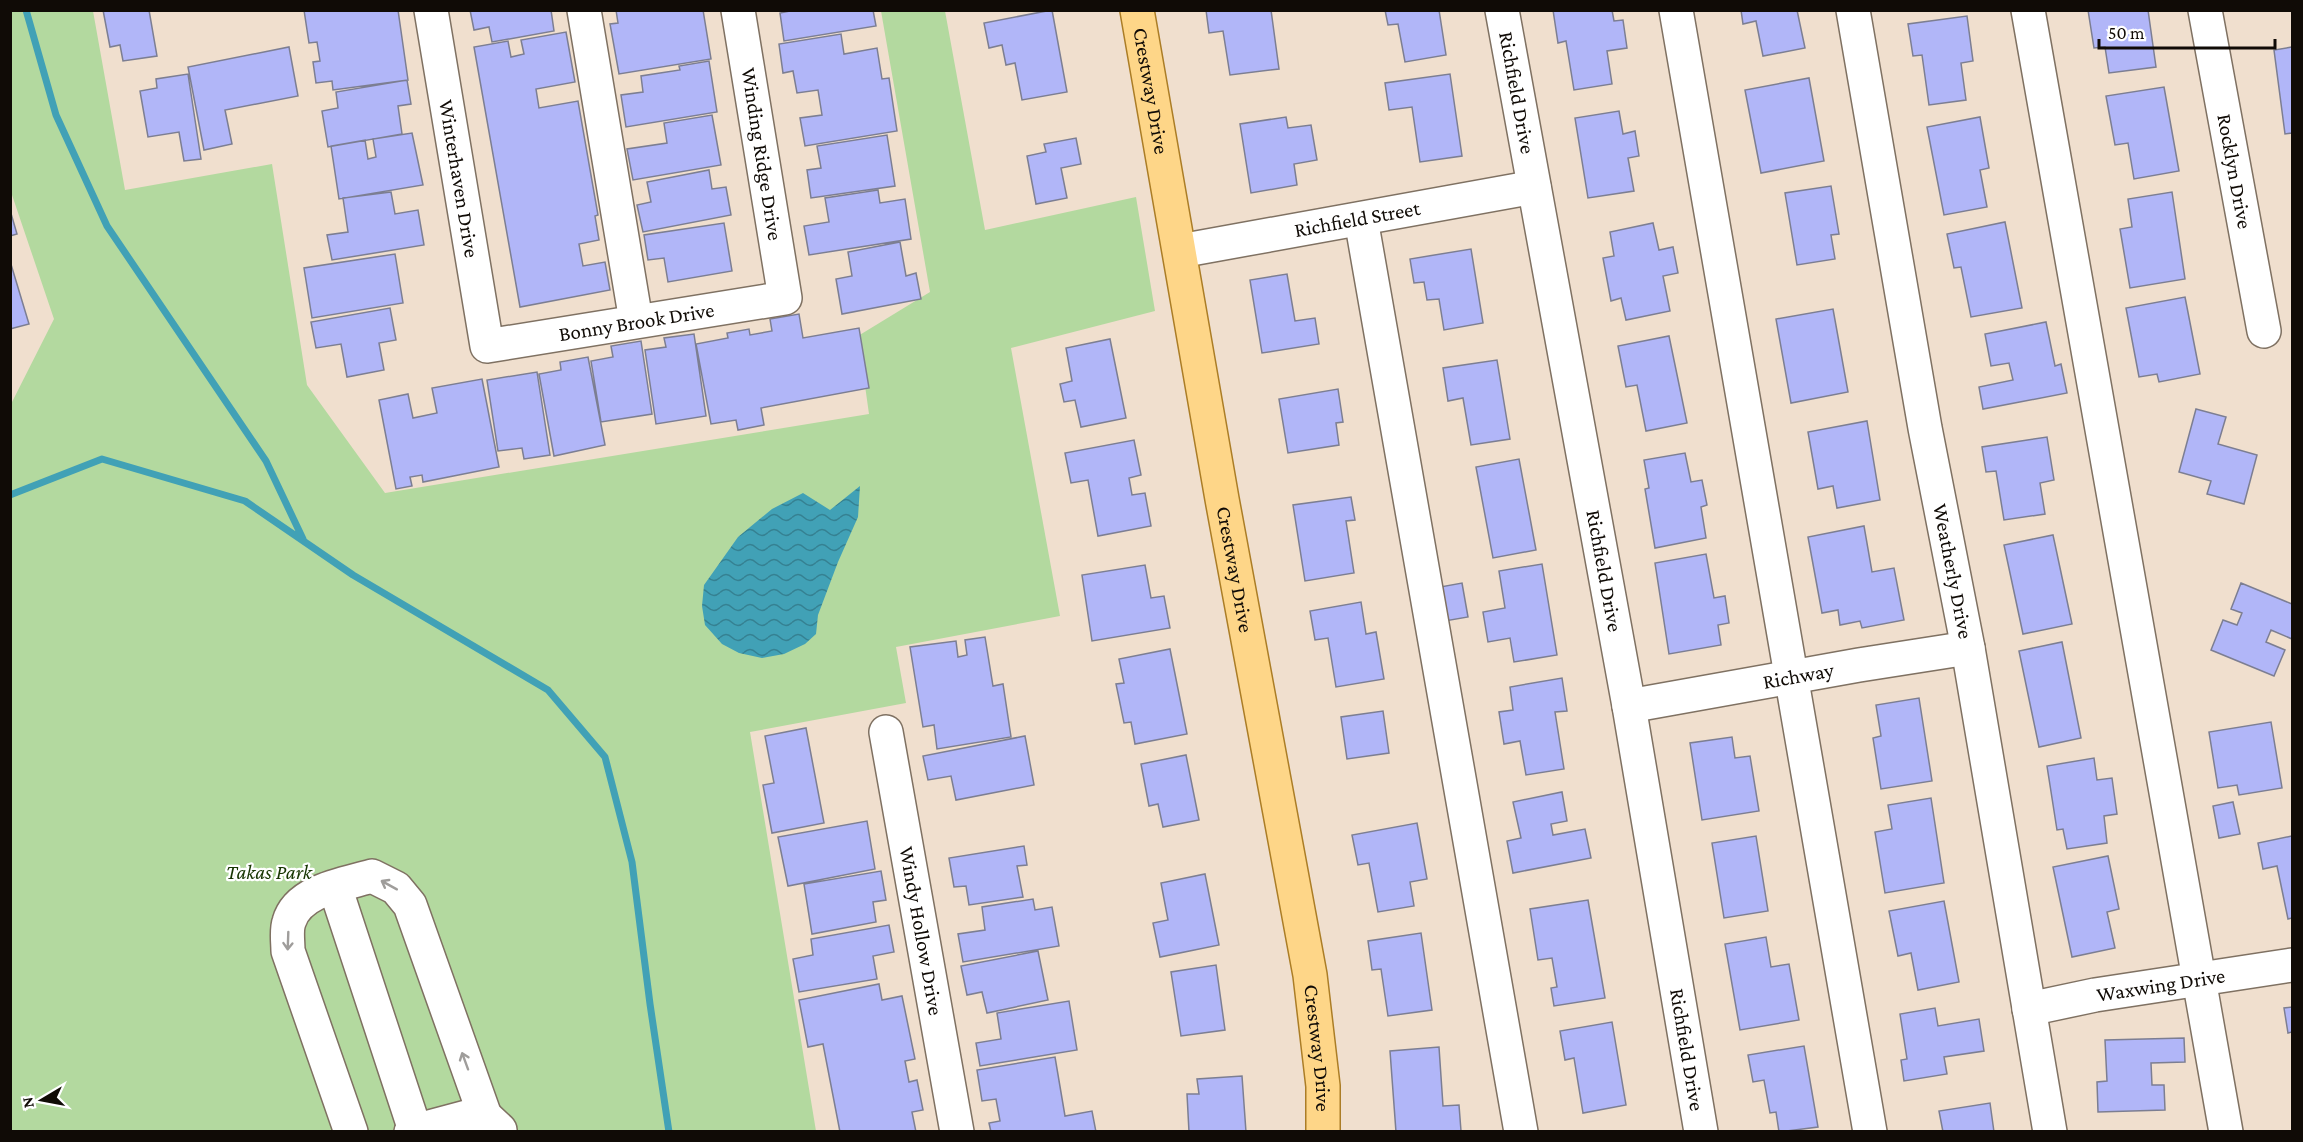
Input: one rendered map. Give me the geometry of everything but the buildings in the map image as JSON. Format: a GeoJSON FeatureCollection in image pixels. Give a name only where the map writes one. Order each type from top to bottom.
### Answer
{"type":"FeatureCollection","features":[{"type":"Feature","properties":{"kind":"main road","name":"Crestway Drive"},"geometry":{"type":"LineString","coordinates":[[1137,10],[1224,511],[1310,975],[1323,1086],[1323,1131]]}},
{"type":"Feature","properties":{"kind":"street","name":"Winterhaven Drive"},"geometry":{"type":"LineString","coordinates":[[431,10],[487,346]]}},
{"type":"Feature","properties":{"kind":"street"},"geometry":{"type":"LineString","coordinates":[[584,10],[636,321]]}},
{"type":"Feature","properties":{"kind":"street","name":"Winding Ridge Drive"},"geometry":{"type":"LineString","coordinates":[[738,10],[785,298]]}},
{"type":"Feature","properties":{"kind":"street","name":"Richfield Drive"},"geometry":{"type":"LineString","coordinates":[[1502,10],[1629,706],[1701,1131]]}},
{"type":"Feature","properties":{"kind":"street"},"geometry":{"type":"LineString","coordinates":[[1676,10],[1870,1131]]}},
{"type":"Feature","properties":{"kind":"street","name":"Weatherly Drive"},"geometry":{"type":"LineString","coordinates":[[1853,10],[1925,428],[1968,648],[2050,1131]]}},
{"type":"Feature","properties":{"kind":"street"},"geometry":{"type":"LineString","coordinates":[[2028,10],[2226,1131]]}},
{"type":"Feature","properties":{"kind":"street","name":"Rocklyn Drive"},"geometry":{"type":"LineString","coordinates":[[2213,12],[2264,331]]}},
{"type":"Feature","properties":{"kind":"street","name":"Richfield Street"},"geometry":{"type":"LineString","coordinates":[[1180,251],[1534,187]]}},
{"type":"Feature","properties":{"kind":"street"},"geometry":{"type":"LineString","coordinates":[[1361,219],[1521,1131]]}},
{"type":"Feature","properties":{"kind":"street","name":"Bonny Brook Drive"},"geometry":{"type":"LineString","coordinates":[[487,346],[785,298]]}},
{"type":"Feature","properties":{"kind":"street","name":"Richway"},"geometry":{"type":"LineString","coordinates":[[1629,706],[1968,648]]}},
{"type":"Feature","properties":{"kind":"street","name":"Windy Hollow Drive"},"geometry":{"type":"LineString","coordinates":[[886,732],[957,1131]]}},
{"type":"Feature","properties":{"kind":"street"},"geometry":{"type":"LineString","coordinates":[[351,1131],[288,951],[289,922],[304,900],[335,887],[372,876],[396,888],[410,905],[493,1124]]}},
{"type":"Feature","properties":{"kind":"street"},"geometry":{"type":"LineString","coordinates":[[335,887],[413,1131],[467,1117],[493,1124]]}},
{"type":"Feature","properties":{"kind":"street","name":"Waxwing Drive"},"geometry":{"type":"LineString","coordinates":[[2029,1009],[2292,965]]}},
{"type":"Feature","properties":{"kind":"green space","name":"Takas Park"},"geometry":{"type":"Polygon","coordinates":[[[11,11],[93,11],[125,190],[272,164],[307,385],[385,493],[869,414],[858,336],[930,292],[881,11],[945,11],[985,230],[1136,197],[1155,311],[1011,348],[1060,616],[896,647],[906,703],[750,732],[816,1131],[11,1131],[10,406],[54,319],[11,192],[11,11]]]}},
{"type":"Feature","properties":{"kind":"water"},"geometry":{"type":"Polygon","coordinates":[[[860,486],[858,517],[818,615],[816,634],[805,644],[784,654],[762,658],[739,653],[722,644],[705,625],[702,606],[704,585],[738,537],[772,509],[803,493],[830,510],[860,486]]]}},
{"type":"Feature","properties":{"kind":"waterway"},"geometry":{"type":"LineString","coordinates":[[26,10],[56,115],[107,226],[266,461],[303,539]]}},
{"type":"Feature","properties":{"kind":"waterway"},"geometry":{"type":"LineString","coordinates":[[10,495],[102,459],[245,501],[353,575],[548,690],[605,757],[632,862],[669,1132]]}}]}
